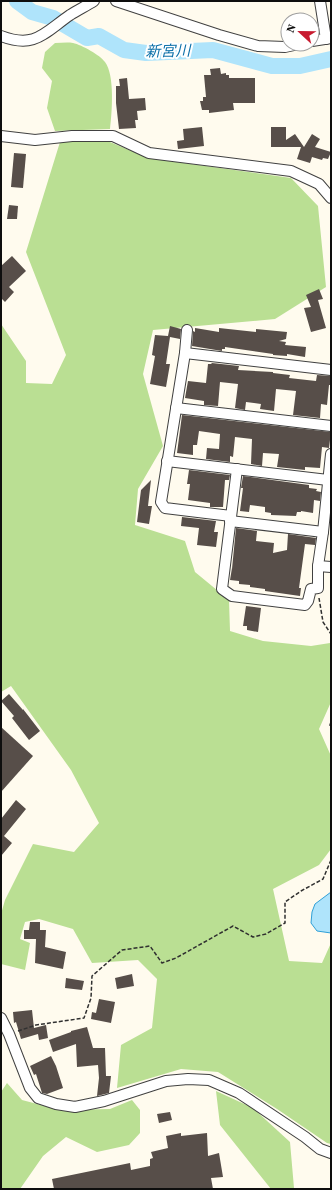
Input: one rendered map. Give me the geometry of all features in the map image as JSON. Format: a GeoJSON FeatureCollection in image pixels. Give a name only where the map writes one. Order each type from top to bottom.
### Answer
{"type":"FeatureCollection","features":[{"type":"Feature","properties":{"kind":"street"},"geometry":{"type":"LineString","coordinates":[[1,36],[13,40],[28,41],[36,39],[71,14],[94,1]]}},
{"type":"Feature","properties":{"kind":"street"},"geometry":{"type":"LineString","coordinates":[[116,1],[219,35],[258,46],[280,47]]}},
{"type":"Feature","properties":{"kind":"street"},"geometry":{"type":"LineString","coordinates":[[320,1],[329,38]]}},
{"type":"Feature","properties":{"kind":"street"},"geometry":{"type":"LineString","coordinates":[[1,136],[35,140],[72,136],[113,136],[149,153],[291,171],[319,184],[331,198]]}},
{"type":"Feature","properties":{"kind":"street"},"geometry":{"type":"LineString","coordinates":[[187,330],[185,353],[161,502],[165,508],[230,518],[326,527]]}},
{"type":"Feature","properties":{"kind":"street"},"geometry":{"type":"LineString","coordinates":[[185,353],[331,370]]}},
{"type":"Feature","properties":{"kind":"street"},"geometry":{"type":"LineString","coordinates":[[176,408],[331,426]]}},
{"type":"Feature","properties":{"kind":"street"},"geometry":{"type":"LineString","coordinates":[[237,469],[222,589],[232,596],[305,605],[308,601],[311,589],[318,588],[318,566],[326,527],[328,480],[331,454]]}},
{"type":"Feature","properties":{"kind":"street"},"geometry":{"type":"LineString","coordinates":[[167,461],[328,480]]}},
{"type":"Feature","properties":{"kind":"street"},"geometry":{"type":"LineString","coordinates":[[318,566],[331,567]]}},
{"type":"Feature","properties":{"kind":"street"},"geometry":{"type":"LineString","coordinates":[[1,1018],[5,1035],[30,1088],[38,1098],[56,1104],[74,1107],[104,1101],[166,1081],[188,1079],[209,1080],[238,1093],[305,1137],[320,1149],[331,1153]]}},
{"type":"Feature","properties":{"kind":"path"},"geometry":{"type":"LineString","coordinates":[[318,588],[322,622],[331,634]]}},
{"type":"Feature","properties":{"kind":"path"},"geometry":{"type":"LineString","coordinates":[[331,722],[331,729]]}},
{"type":"Feature","properties":{"kind":"path"},"geometry":{"type":"LineString","coordinates":[[5,1035],[36,1025],[84,1018],[91,998],[92,976],[122,950],[150,946],[162,963],[176,958],[233,926],[253,937],[266,934],[285,923],[285,902],[323,879],[331,860]]}},
{"type":"Feature","properties":{"kind":"green space"},"geometry":{"type":"Polygon","coordinates":[[[55,43],[77,44],[95,53],[105,62],[112,85],[110,129],[55,131],[47,108],[52,81],[42,68],[45,52],[55,43]]]}},
{"type":"Feature","properties":{"kind":"green space"},"geometry":{"type":"Polygon","coordinates":[[[60,142],[110,142],[148,158],[291,178],[318,206],[326,287],[275,319],[153,330],[143,374],[163,446],[138,489],[135,525],[185,541],[195,572],[229,600],[230,631],[263,641],[311,646],[330,643],[331,702],[319,729],[331,756],[331,849],[319,865],[273,889],[289,961],[322,963],[331,943],[331,1144],[327,1143],[218,1072],[181,1069],[117,1088],[121,1045],[152,1028],[157,979],[138,960],[92,963],[73,929],[39,919],[25,922],[20,939],[30,943],[25,970],[1,964],[1,914],[5,900],[33,844],[74,852],[99,823],[71,770],[11,686],[1,692],[1,324],[26,361],[26,383],[52,384],[66,355],[26,252],[60,142]]]}},
{"type":"Feature","properties":{"kind":"green space"},"geometry":{"type":"Polygon","coordinates":[[[7,1083],[22,1100],[60,1110],[110,1109],[132,1100],[140,1110],[140,1133],[129,1145],[97,1152],[66,1137],[43,1156],[20,1189],[1,1189],[1,1092],[7,1083]]]}},
{"type":"Feature","properties":{"kind":"green space"},"geometry":{"type":"Polygon","coordinates":[[[216,1091],[253,1108],[290,1142],[295,1189],[271,1189],[220,1125],[216,1091]]]}},
{"type":"Feature","properties":{"kind":"water"},"geometry":{"type":"Polygon","coordinates":[[[331,892],[331,933],[317,931],[311,923],[312,912],[315,904],[331,892]]]}},
{"type":"Feature","properties":{"kind":"building"},"geometry":{"type":"Polygon","coordinates":[[[220,68],[221,74],[226,73],[226,75],[229,75],[229,78],[255,78],[255,103],[233,103],[234,110],[209,113],[209,110],[202,110],[200,101],[203,101],[203,97],[206,97],[204,75],[211,75],[210,69],[220,68]]]}},
{"type":"Feature","properties":{"kind":"building"},"geometry":{"type":"Polygon","coordinates":[[[127,78],[129,99],[145,98],[146,110],[137,111],[138,120],[135,120],[136,128],[119,129],[116,86],[120,86],[119,79],[127,78]]]}},
{"type":"Feature","properties":{"kind":"building"},"geometry":{"type":"Polygon","coordinates":[[[202,127],[204,146],[178,149],[177,141],[184,140],[183,129],[202,127]]]}},
{"type":"Feature","properties":{"kind":"building"},"geometry":{"type":"Polygon","coordinates":[[[271,127],[286,127],[286,140],[295,134],[304,147],[312,134],[320,139],[315,147],[331,152],[328,159],[323,158],[322,160],[312,157],[310,163],[297,159],[301,147],[271,147],[271,127]]]}},
{"type":"Feature","properties":{"kind":"building"},"geometry":{"type":"Polygon","coordinates":[[[14,153],[26,154],[23,188],[11,187],[14,153]]]}},
{"type":"Feature","properties":{"kind":"building"},"geometry":{"type":"Polygon","coordinates":[[[9,205],[18,206],[17,219],[7,219],[9,205]]]}},
{"type":"Feature","properties":{"kind":"building"},"geometry":{"type":"Polygon","coordinates":[[[12,256],[26,271],[9,287],[14,292],[5,302],[1,298],[1,266],[12,256]]]}},
{"type":"Feature","properties":{"kind":"building"},"geometry":{"type":"Polygon","coordinates":[[[319,289],[323,299],[318,300],[326,328],[311,332],[304,308],[311,307],[306,295],[319,289]]]}},
{"type":"Feature","properties":{"kind":"building"},"geometry":{"type":"Polygon","coordinates":[[[170,326],[181,329],[180,339],[170,337],[166,364],[170,364],[166,387],[150,384],[155,356],[152,355],[155,335],[168,336],[170,326]]]}},
{"type":"Feature","properties":{"kind":"building"},"geometry":{"type":"Polygon","coordinates":[[[195,328],[219,332],[219,328],[256,332],[256,329],[287,332],[286,339],[279,341],[286,342],[285,345],[306,347],[305,357],[287,354],[287,356],[273,355],[225,347],[222,351],[192,346],[193,331],[195,332],[195,328]]]}},
{"type":"Feature","properties":{"kind":"building"},"geometry":{"type":"Polygon","coordinates":[[[212,363],[239,366],[238,370],[273,372],[290,375],[289,378],[316,381],[317,375],[331,376],[331,385],[329,385],[327,405],[321,404],[320,418],[293,415],[296,391],[276,389],[274,411],[260,409],[261,404],[246,402],[245,410],[235,408],[238,384],[220,382],[218,406],[204,405],[204,401],[185,398],[188,381],[206,383],[208,364],[212,363]]]}},
{"type":"Feature","properties":{"kind":"building"},"geometry":{"type":"Polygon","coordinates":[[[182,415],[331,432],[329,448],[322,447],[320,468],[305,467],[305,470],[277,467],[279,454],[263,453],[262,466],[251,464],[252,439],[235,437],[233,457],[230,456],[230,462],[206,459],[207,448],[219,449],[220,434],[199,431],[197,445],[193,445],[193,455],[177,453],[182,415]]]}},
{"type":"Feature","properties":{"kind":"building"},"geometry":{"type":"Polygon","coordinates":[[[189,470],[230,475],[229,480],[225,480],[223,507],[210,507],[210,503],[188,500],[190,484],[187,484],[189,470]]]}},
{"type":"Feature","properties":{"kind":"building"},"geometry":{"type":"Polygon","coordinates":[[[243,476],[309,485],[309,488],[317,489],[316,491],[321,492],[320,501],[314,500],[313,513],[301,511],[297,512],[296,516],[271,515],[271,513],[265,512],[265,507],[250,505],[249,512],[240,511],[243,476]]]}},
{"type":"Feature","properties":{"kind":"building"},"geometry":{"type":"Polygon","coordinates":[[[151,480],[148,506],[152,506],[149,524],[137,522],[141,490],[151,480]]]}},
{"type":"Feature","properties":{"kind":"building"},"geometry":{"type":"Polygon","coordinates":[[[182,517],[216,521],[214,532],[218,532],[216,547],[197,545],[199,528],[181,526],[182,517]]]}},
{"type":"Feature","properties":{"kind":"building"},"geometry":{"type":"Polygon","coordinates":[[[236,528],[257,531],[256,541],[274,543],[273,553],[287,550],[288,534],[316,538],[315,545],[305,544],[299,588],[301,588],[300,596],[265,591],[265,589],[250,587],[250,585],[239,584],[239,581],[230,580],[236,528]]]}},
{"type":"Feature","properties":{"kind":"building"},"geometry":{"type":"Polygon","coordinates":[[[246,606],[261,608],[258,632],[247,630],[247,626],[243,626],[246,606]]]}},
{"type":"Feature","properties":{"kind":"building"},"geometry":{"type":"Polygon","coordinates":[[[9,694],[40,731],[29,740],[12,718],[14,716],[1,701],[9,694]]]}},
{"type":"Feature","properties":{"kind":"building"},"geometry":{"type":"Polygon","coordinates":[[[1,727],[33,756],[1,792],[1,727]]]}},
{"type":"Feature","properties":{"kind":"building"},"geometry":{"type":"Polygon","coordinates":[[[16,800],[26,809],[4,836],[12,843],[1,856],[1,819],[16,800]]]}},
{"type":"Feature","properties":{"kind":"building"},"geometry":{"type":"Polygon","coordinates":[[[30,922],[40,922],[40,930],[46,930],[45,947],[66,952],[63,969],[35,963],[36,939],[24,939],[24,930],[29,930],[30,922]]]}},
{"type":"Feature","properties":{"kind":"building"},"geometry":{"type":"Polygon","coordinates":[[[132,974],[134,986],[117,989],[115,978],[132,974]]]}},
{"type":"Feature","properties":{"kind":"building"},"geometry":{"type":"Polygon","coordinates":[[[66,978],[84,981],[82,990],[65,988],[66,978]]]}},
{"type":"Feature","properties":{"kind":"building"},"geometry":{"type":"Polygon","coordinates":[[[99,999],[115,1002],[111,1023],[91,1019],[92,1012],[96,1013],[99,999]]]}},
{"type":"Feature","properties":{"kind":"building"},"geometry":{"type":"Polygon","coordinates":[[[32,1010],[34,1028],[46,1025],[48,1038],[39,1040],[38,1034],[21,1039],[16,1022],[14,1023],[13,1012],[32,1010]]]}},
{"type":"Feature","properties":{"kind":"building"},"geometry":{"type":"Polygon","coordinates":[[[87,1027],[93,1048],[105,1048],[106,1076],[111,1076],[109,1093],[97,1096],[99,1078],[98,1065],[77,1067],[76,1044],[53,1052],[49,1040],[71,1031],[87,1027]]]}},
{"type":"Feature","properties":{"kind":"building"},"geometry":{"type":"Polygon","coordinates":[[[51,1056],[63,1088],[47,1094],[42,1093],[36,1074],[34,1075],[30,1066],[51,1056]]]}},
{"type":"Feature","properties":{"kind":"building"},"geometry":{"type":"Polygon","coordinates":[[[170,1112],[172,1120],[159,1123],[157,1114],[170,1112]]]}},
{"type":"Feature","properties":{"kind":"building"},"geometry":{"type":"Polygon","coordinates":[[[181,1133],[181,1136],[207,1133],[208,1156],[219,1153],[223,1177],[211,1178],[213,1189],[54,1189],[52,1179],[130,1163],[131,1170],[150,1166],[150,1159],[153,1158],[151,1152],[168,1148],[166,1136],[181,1133]]]}},
{"type":"Feature","properties":{"kind":"waterway","name":"新宮川"},"geometry":{"type":"LineString","coordinates":[[17,1],[32,12],[53,18],[87,38],[99,36],[124,50],[146,53],[213,50],[272,66],[300,66],[331,59]]}}]}
